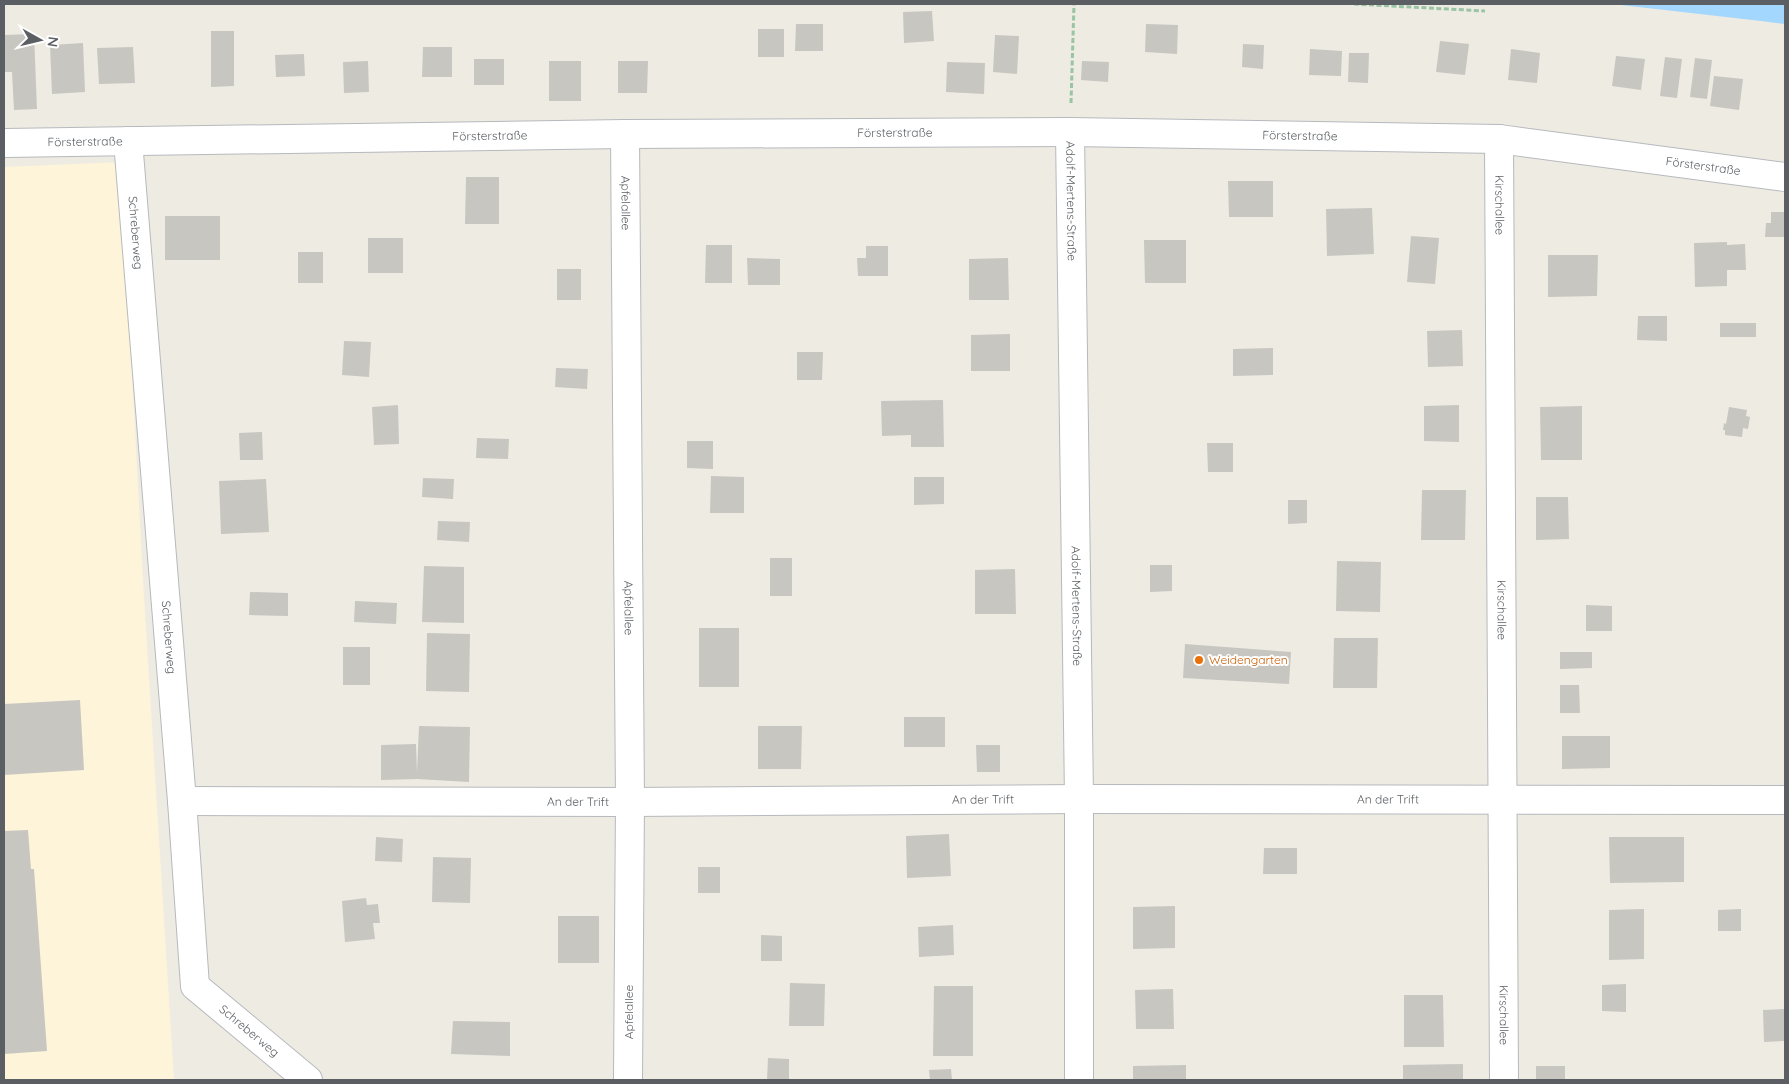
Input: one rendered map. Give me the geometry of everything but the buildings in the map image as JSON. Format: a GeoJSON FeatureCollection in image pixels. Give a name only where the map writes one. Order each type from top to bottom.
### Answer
{"type":"FeatureCollection","features":[{"type":"Feature","properties":{"kind":"street","name":"Försterstraße"},"geometry":{"type":"LineString","coordinates":[[4,144],[625,134],[1070,132],[1499,140],[1785,177]]}},
{"type":"Feature","properties":{"kind":"street","name":"Adolf-Mertens-Straße"},"geometry":{"type":"LineString","coordinates":[[1070,132],[1079,799],[1079,1080]]}},
{"type":"Feature","properties":{"kind":"street","name":"Apfelallee"},"geometry":{"type":"LineString","coordinates":[[625,134],[630,802],[628,1080]]}},
{"type":"Feature","properties":{"kind":"street","name":"Kirschallee"},"geometry":{"type":"LineString","coordinates":[[1499,140],[1504,1080]]}},
{"type":"Feature","properties":{"kind":"street","name":"Schreberweg"},"geometry":{"type":"LineString","coordinates":[[128,141],[182,801],[195,986],[308,1080]]}},
{"type":"Feature","properties":{"kind":"street","name":"An der Trift"},"geometry":{"type":"LineString","coordinates":[[182,801],[1785,800]]}},
{"type":"Feature","properties":{"kind":"path"},"geometry":{"type":"LineString","coordinates":[[1070,132],[1074,4]]}},
{"type":"Feature","properties":{"kind":"path"},"geometry":{"type":"LineString","coordinates":[[1354,4],[1485,11]]}},
{"type":"Feature","properties":{"kind":"shaded area"},"geometry":{"type":"Polygon","coordinates":[[[121,162],[143,581],[174,1080],[4,1080],[4,167],[121,162]]]}},
{"type":"Feature","properties":{"kind":"water"},"geometry":{"type":"Polygon","coordinates":[[[1612,4],[1785,4],[1785,24],[1761,21],[1612,4]]]}},
{"type":"Feature","properties":{"kind":"place","name":"Weidengarten"},"geometry":{"type":"Point","coordinates":[1199,660]}}]}
